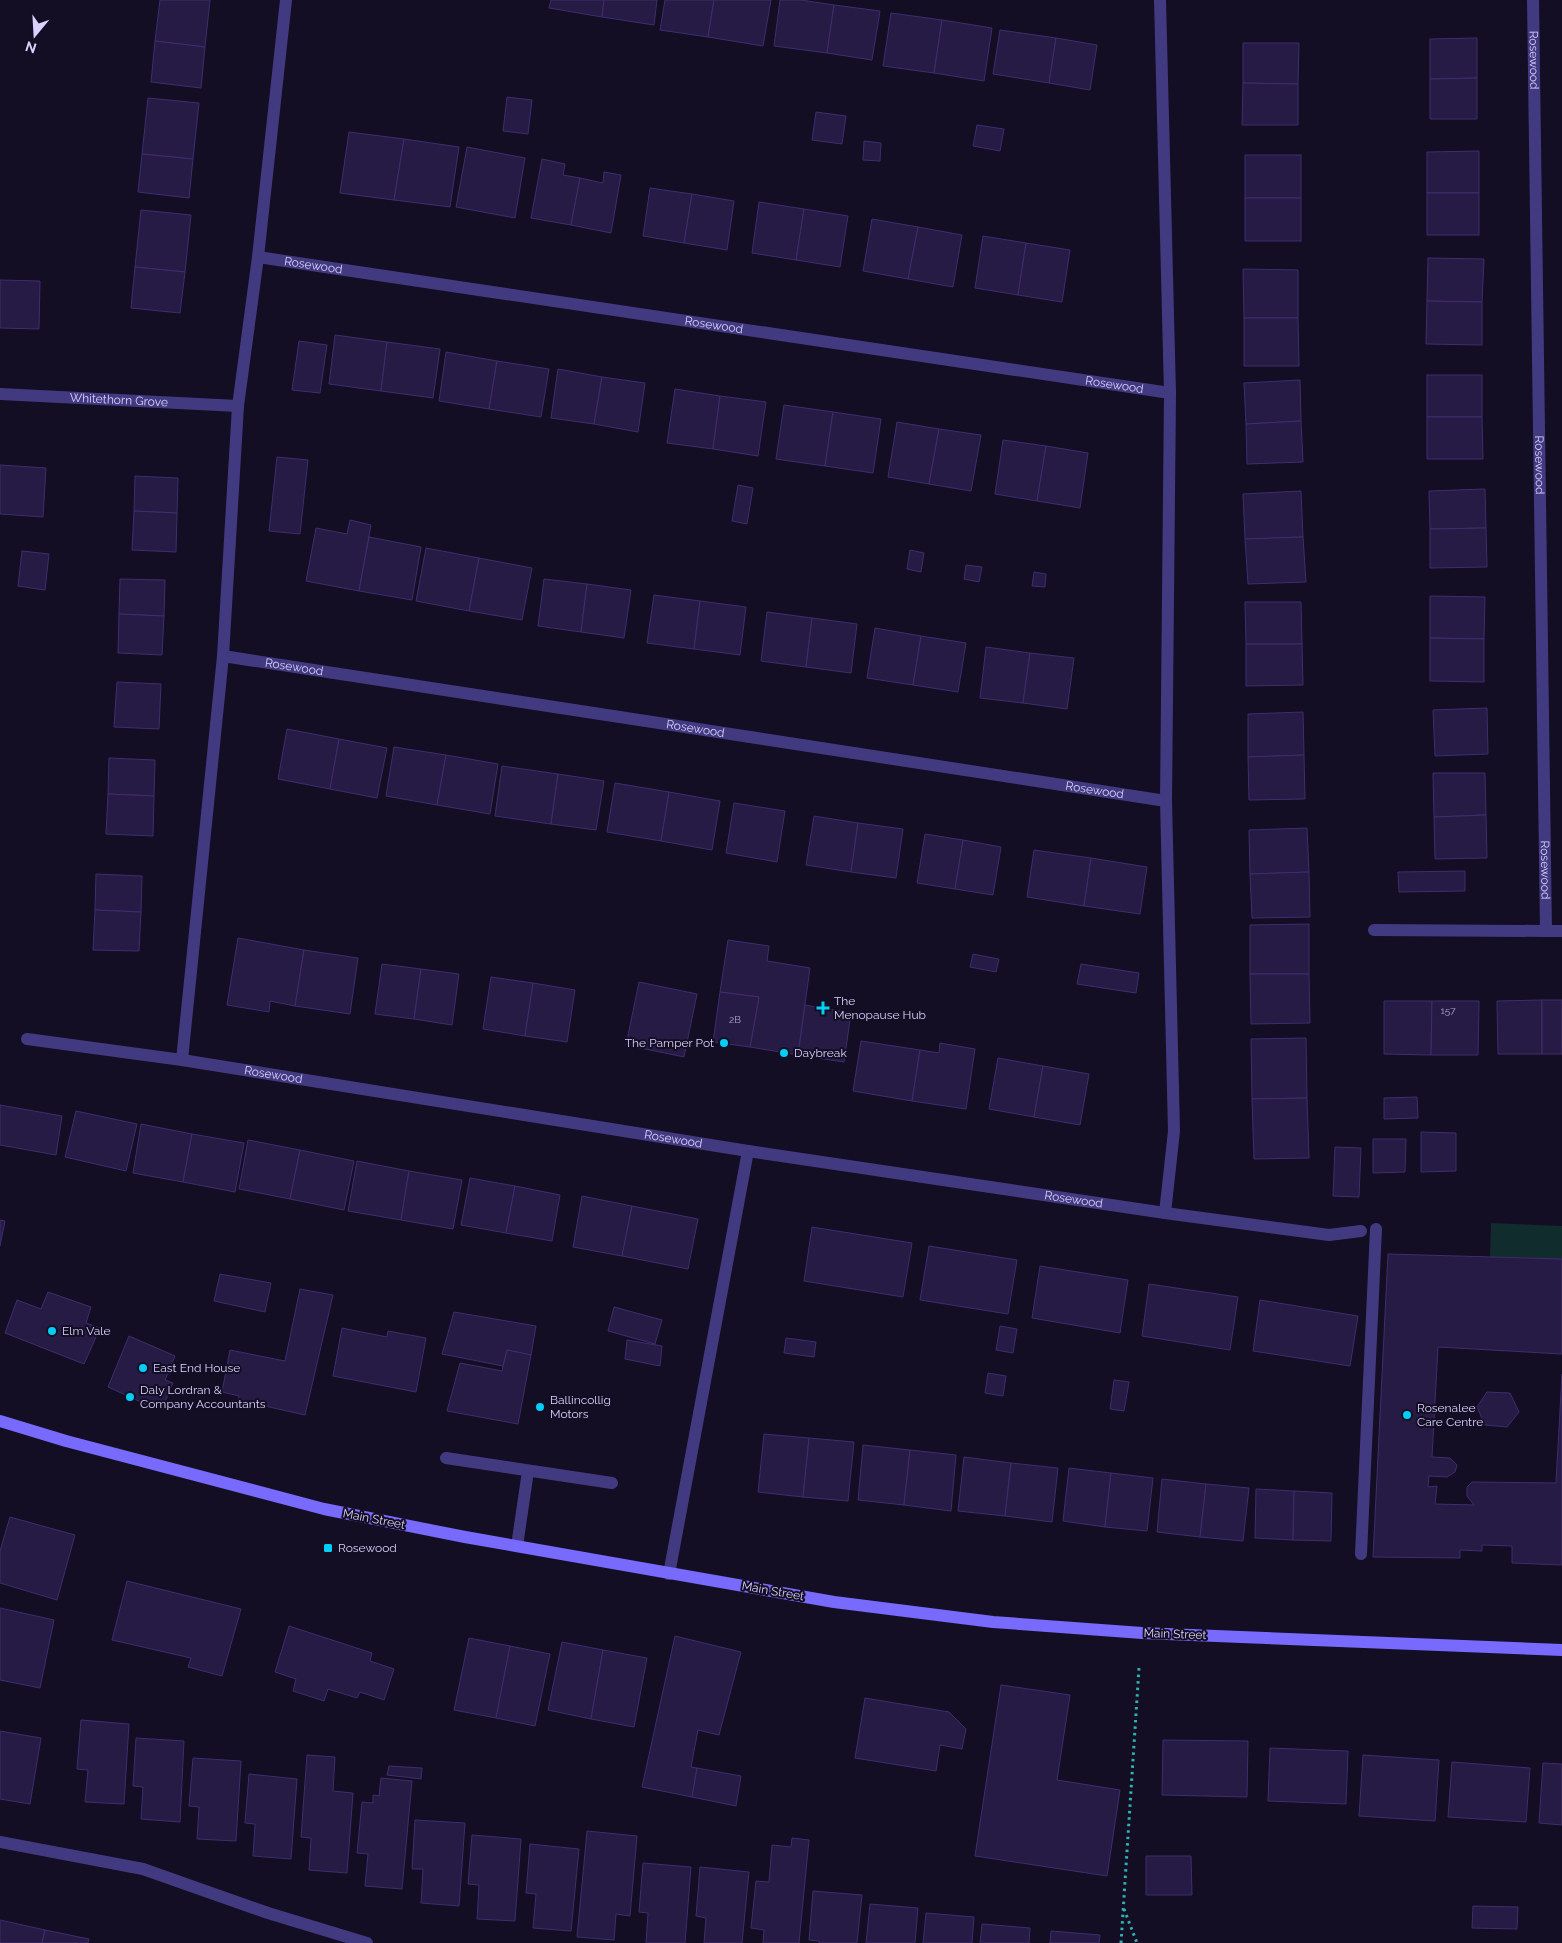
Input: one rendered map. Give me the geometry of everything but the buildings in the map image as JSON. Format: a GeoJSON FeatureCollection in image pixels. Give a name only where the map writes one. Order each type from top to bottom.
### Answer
{"type":"FeatureCollection","features":[{"type":"Feature","properties":{"kind":"main road","name":"Main Street"},"geometry":{"type":"LineString","coordinates":[[0,1421],[66,1441],[324,1509],[670,1574],[834,1602],[993,1622],[1142,1633],[1562,1650]]}},
{"type":"Feature","properties":{"kind":"street"},"geometry":{"type":"LineString","coordinates":[[182,1060],[223,656],[238,406],[258,257],[286,0]]}},
{"type":"Feature","properties":{"kind":"street"},"geometry":{"type":"LineString","coordinates":[[1160,0],[1170,393],[1166,801],[1174,1132],[1165,1213]]}},
{"type":"Feature","properties":{"kind":"street","name":"Rosewood"},"geometry":{"type":"LineString","coordinates":[[1533,0],[1546,930]]}},
{"type":"Feature","properties":{"kind":"street","name":"Rosewood"},"geometry":{"type":"LineString","coordinates":[[258,257],[1170,393]]}},
{"type":"Feature","properties":{"kind":"street","name":"Whitethorn Grove"},"geometry":{"type":"LineString","coordinates":[[0,394],[238,406]]}},
{"type":"Feature","properties":{"kind":"street","name":"Rosewood"},"geometry":{"type":"LineString","coordinates":[[223,656],[1166,801]]}},
{"type":"Feature","properties":{"kind":"street"},"geometry":{"type":"LineString","coordinates":[[1374,930],[1562,931]]}},
{"type":"Feature","properties":{"kind":"street","name":"Rosewood"},"geometry":{"type":"LineString","coordinates":[[27,1039],[182,1060],[748,1151],[1165,1213],[1329,1235],[1361,1231]]}},
{"type":"Feature","properties":{"kind":"street"},"geometry":{"type":"LineString","coordinates":[[670,1574],[748,1151]]}},
{"type":"Feature","properties":{"kind":"street"},"geometry":{"type":"LineString","coordinates":[[1361,1554],[1376,1228]]}},
{"type":"Feature","properties":{"kind":"street"},"geometry":{"type":"LineString","coordinates":[[446,1458],[612,1483]]}},
{"type":"Feature","properties":{"kind":"street"},"geometry":{"type":"LineString","coordinates":[[517,1546],[528,1471]]}},
{"type":"Feature","properties":{"kind":"street"},"geometry":{"type":"LineString","coordinates":[[0,1842],[143,1869],[268,1913],[367,1943]]}},
{"type":"Feature","properties":{"kind":"path"},"geometry":{"type":"LineString","coordinates":[[1121,1943],[1139,1668]]}},
{"type":"Feature","properties":{"kind":"path"},"geometry":{"type":"LineString","coordinates":[[1122,1906],[1137,1943]]}},
{"type":"Feature","properties":{"kind":"green space"},"geometry":{"type":"Polygon","coordinates":[[[1491,1223],[1562,1226],[1562,1259],[1490,1257],[1491,1223]]]}},
{"type":"Feature","properties":{"kind":"place","name":"The Menopause Hub"},"geometry":{"type":"Point","coordinates":[823,1008]}},
{"type":"Feature","properties":{"kind":"place","name":"The Pamper Pot"},"geometry":{"type":"Point","coordinates":[724,1043]}},
{"type":"Feature","properties":{"kind":"place","name":"Daybreak"},"geometry":{"type":"Point","coordinates":[784,1053]}},
{"type":"Feature","properties":{"kind":"place","name":"Elm Vale"},"geometry":{"type":"Point","coordinates":[52,1331]}},
{"type":"Feature","properties":{"kind":"place","name":"East End House"},"geometry":{"type":"Point","coordinates":[143,1368]}},
{"type":"Feature","properties":{"kind":"place","name":"Daly Lordran & Company Accountants"},"geometry":{"type":"Point","coordinates":[130,1397]}},
{"type":"Feature","properties":{"kind":"place","name":"Ballincollig Motors"},"geometry":{"type":"Point","coordinates":[540,1407]}},
{"type":"Feature","properties":{"kind":"place","name":"Rosenalee Care Centre"},"geometry":{"type":"Point","coordinates":[1407,1415]}},
{"type":"Feature","properties":{"kind":"place","name":"Rosewood"},"geometry":{"type":"Point","coordinates":[328,1548]}}]}
